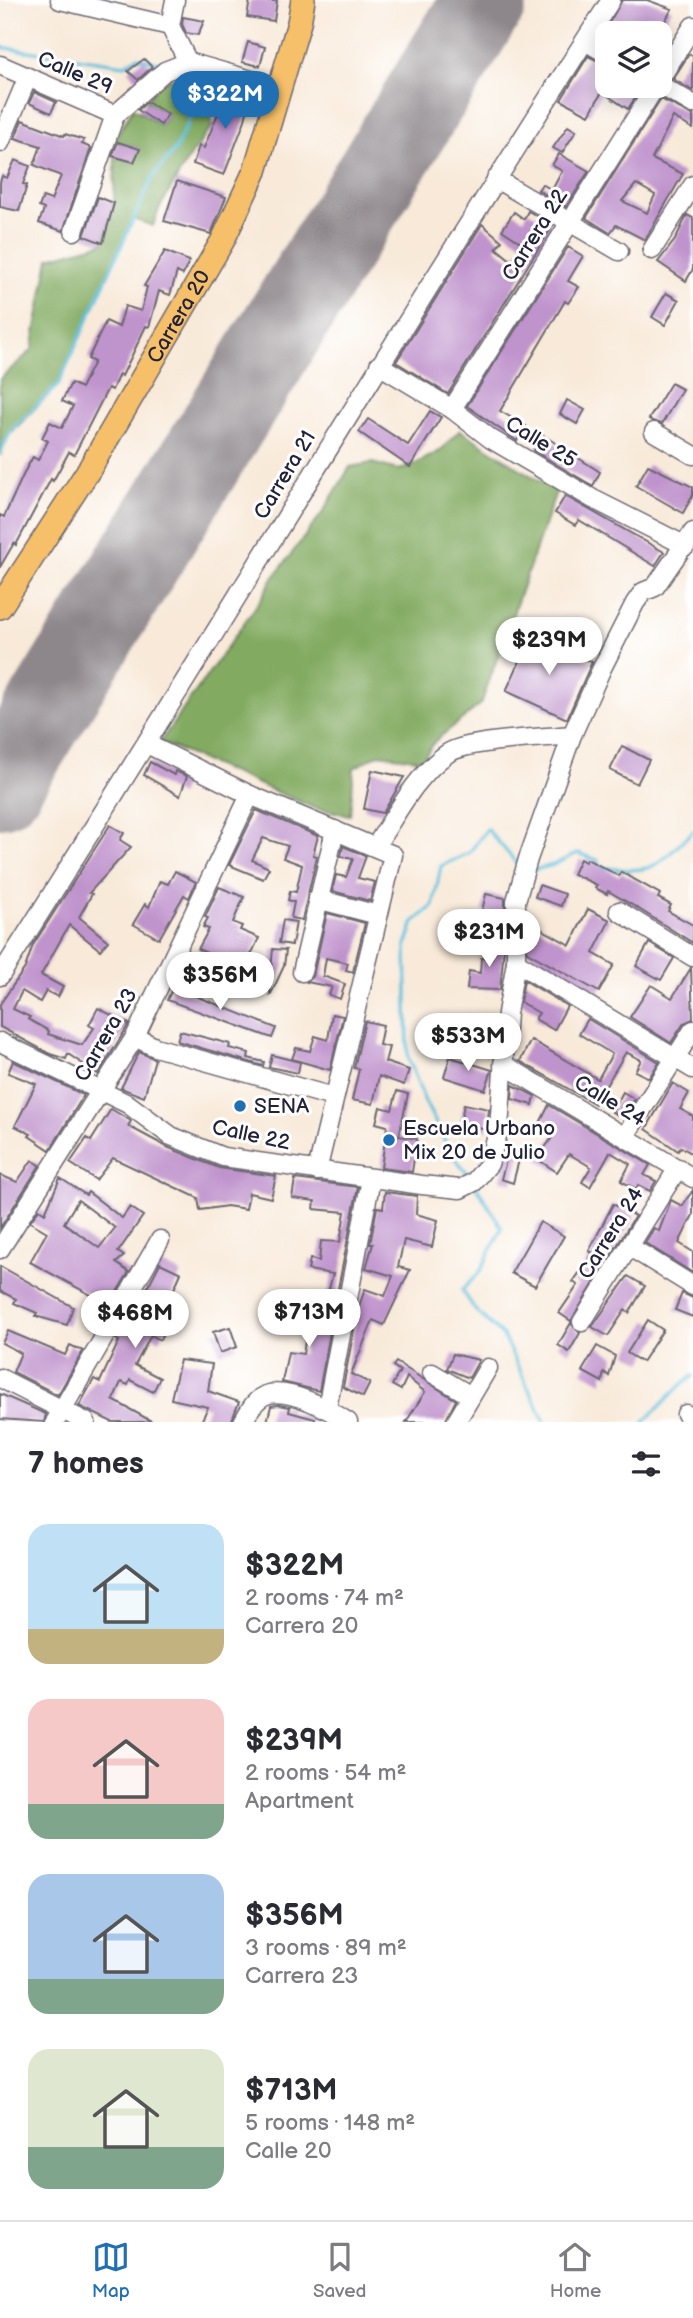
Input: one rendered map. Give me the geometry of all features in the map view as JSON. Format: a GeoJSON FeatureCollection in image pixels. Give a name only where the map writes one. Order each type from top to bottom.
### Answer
{"type":"FeatureCollection","features":[{"type":"Feature","properties":{"kind":"main road","name":"Carrera 20"},"geometry":{"type":"LineString","coordinates":[[0,607],[89,468],[223,240],[255,171],[303,0]]}},
{"type":"Feature","properties":{"kind":"street"},"geometry":{"type":"LineString","coordinates":[[60,0],[170,26]]}},
{"type":"Feature","properties":{"kind":"street"},"geometry":{"type":"LineString","coordinates":[[175,0],[170,26],[188,62],[279,88]]}},
{"type":"Feature","properties":{"kind":"street","name":"Carrera 21"},"geometry":{"type":"LineString","coordinates":[[0,976],[147,744],[379,365],[611,0]]}},
{"type":"Feature","properties":{"kind":"street"},"geometry":{"type":"LineString","coordinates":[[672,60],[693,26]]}},
{"type":"Feature","properties":{"kind":"street"},"geometry":{"type":"LineString","coordinates":[[585,41],[595,47]]}},
{"type":"Feature","properties":{"kind":"street","name":"Calle 29"},"geometry":{"type":"LineString","coordinates":[[0,65],[115,115],[164,71],[188,62]]}},
{"type":"Feature","properties":{"kind":"street"},"geometry":{"type":"LineString","coordinates":[[0,143],[27,79]]}},
{"type":"Feature","properties":{"kind":"street"},"geometry":{"type":"LineString","coordinates":[[672,93],[693,104]]}},
{"type":"Feature","properties":{"kind":"street","name":"Carrera 22"},"geometry":{"type":"LineString","coordinates":[[452,409],[650,98]]}},
{"type":"Feature","properties":{"kind":"street"},"geometry":{"type":"LineString","coordinates":[[74,231],[115,115]]}},
{"type":"Feature","properties":{"kind":"street"},"geometry":{"type":"LineString","coordinates":[[496,179],[619,250]]}},
{"type":"Feature","properties":{"kind":"street"},"geometry":{"type":"LineString","coordinates":[[652,250],[693,185]]}},
{"type":"Feature","properties":{"kind":"street","name":"Calle 25"},"geometry":{"type":"LineString","coordinates":[[379,365],[452,409],[491,439],[593,499],[689,539]]}},
{"type":"Feature","properties":{"kind":"street"},"geometry":{"type":"LineString","coordinates":[[654,432],[693,455]]}},
{"type":"Feature","properties":{"kind":"street"},"geometry":{"type":"LineString","coordinates":[[503,1064],[516,962],[516,901],[528,859],[572,735],[635,603],[643,592],[655,587],[689,539]]}},
{"type":"Feature","properties":{"kind":"street"},"geometry":{"type":"LineString","coordinates":[[375,847],[425,773],[450,752],[477,745],[572,735]]}},
{"type":"Feature","properties":{"kind":"street"},"geometry":{"type":"LineString","coordinates":[[147,744],[250,794],[393,857],[332,1097],[317,1171]]}},
{"type":"Feature","properties":{"kind":"street","name":"Carrera 23"},"geometry":{"type":"LineString","coordinates":[[0,1249],[135,1038],[250,794]]}},
{"type":"Feature","properties":{"kind":"street"},"geometry":{"type":"LineString","coordinates":[[302,972],[335,830]]}},
{"type":"Feature","properties":{"kind":"street"},"geometry":{"type":"LineString","coordinates":[[317,900],[378,915]]}},
{"type":"Feature","properties":{"kind":"street"},"geometry":{"type":"LineString","coordinates":[[619,911],[693,957]]}},
{"type":"Feature","properties":{"kind":"street"},"geometry":{"type":"LineString","coordinates":[[516,962],[693,1069]]}},
{"type":"Feature","properties":{"kind":"street"},"geometry":{"type":"LineString","coordinates":[[625,1136],[693,1030]]}},
{"type":"Feature","properties":{"kind":"street"},"geometry":{"type":"LineString","coordinates":[[135,1038],[155,1047],[332,1097]]}},
{"type":"Feature","properties":{"kind":"street","name":"Calle 22"},"geometry":{"type":"LineString","coordinates":[[0,1042],[128,1104],[171,1136],[223,1157],[370,1179],[460,1189],[474,1182],[489,1164],[499,1129],[503,1064]]}},
{"type":"Feature","properties":{"kind":"street","name":"Calle 24"},"geometry":{"type":"LineString","coordinates":[[503,1064],[685,1173]]}},
{"type":"Feature","properties":{"kind":"street","name":"Carrera 24"},"geometry":{"type":"LineString","coordinates":[[582,1322],[630,1248],[685,1173]]}},
{"type":"Feature","properties":{"kind":"street"},"geometry":{"type":"LineString","coordinates":[[327,1408],[370,1179]]}},
{"type":"Feature","properties":{"kind":"street"},"geometry":{"type":"LineString","coordinates":[[58,1416],[160,1240]]}},
{"type":"Feature","properties":{"kind":"street"},"geometry":{"type":"LineString","coordinates":[[630,1248],[693,1286]]}},
{"type":"Feature","properties":{"kind":"street"},"geometry":{"type":"LineString","coordinates":[[456,1422],[488,1368]]}},
{"type":"Feature","properties":{"kind":"street"},"geometry":{"type":"LineString","coordinates":[[432,1373],[471,1396]]}},
{"type":"Feature","properties":{"kind":"street"},"geometry":{"type":"LineString","coordinates":[[0,1378],[58,1416],[86,1422]]}},
{"type":"Feature","properties":{"kind":"street"},"geometry":{"type":"LineString","coordinates":[[243,1422],[253,1404],[269,1394],[296,1397],[327,1408],[348,1422]]}},
{"type":"Feature","properties":{"kind":"green space"},"geometry":{"type":"Polygon","coordinates":[[[190,71],[210,94],[212,126],[187,161],[159,209],[153,226],[133,219],[58,385],[8,436],[0,456],[0,379],[32,350],[49,258],[103,243],[114,203],[115,157],[133,162],[139,149],[114,141],[133,108],[161,125],[168,114],[146,102],[158,84],[190,71]]]}},
{"type":"Feature","properties":{"kind":"green space"},"geometry":{"type":"Polygon","coordinates":[[[460,430],[556,492],[481,704],[435,741],[422,760],[379,754],[354,768],[350,815],[314,808],[160,742],[271,581],[323,512],[350,467],[372,463],[398,470],[410,467],[440,451],[460,430]]]}},
{"type":"Feature","properties":{"kind":"building"},"geometry":{"type":"Polygon","coordinates":[[[250,0],[277,1],[274,21],[247,17],[250,0]]]}},
{"type":"Feature","properties":{"kind":"building"},"geometry":{"type":"Polygon","coordinates":[[[622,0],[647,0],[672,9],[665,21],[610,21],[622,0]]]}},
{"type":"Feature","properties":{"kind":"building"},"geometry":{"type":"Polygon","coordinates":[[[183,17],[204,21],[198,35],[186,33],[182,24],[183,17]]]}},
{"type":"Feature","properties":{"kind":"building"},"geometry":{"type":"Polygon","coordinates":[[[248,42],[265,47],[260,66],[242,62],[248,42]]]}},
{"type":"Feature","properties":{"kind":"building"},"geometry":{"type":"Polygon","coordinates":[[[689,54],[693,56],[693,91],[673,79],[689,54]]]}},
{"type":"Feature","properties":{"kind":"building"},"geometry":{"type":"Polygon","coordinates":[[[588,56],[595,59],[595,98],[599,98],[589,115],[561,100],[588,56]]]}},
{"type":"Feature","properties":{"kind":"building"},"geometry":{"type":"Polygon","coordinates":[[[144,59],[152,67],[138,80],[128,71],[144,59]]]}},
{"type":"Feature","properties":{"kind":"building"},"geometry":{"type":"Polygon","coordinates":[[[229,86],[256,93],[255,97],[251,96],[224,175],[193,164],[199,146],[204,148],[229,86]]]}},
{"type":"Feature","properties":{"kind":"building"},"geometry":{"type":"Polygon","coordinates":[[[34,92],[56,102],[51,113],[29,103],[34,92]]]}},
{"type":"Feature","properties":{"kind":"building"},"geometry":{"type":"Polygon","coordinates":[[[611,98],[635,98],[628,109],[611,98]]]}},
{"type":"Feature","properties":{"kind":"building"},"geometry":{"type":"Polygon","coordinates":[[[661,99],[693,115],[693,129],[673,117],[652,159],[683,174],[645,240],[616,225],[610,233],[586,218],[661,99]],[[636,184],[622,201],[647,213],[655,195],[636,184]]]}},
{"type":"Feature","properties":{"kind":"building"},"geometry":{"type":"Polygon","coordinates":[[[147,102],[168,114],[161,125],[138,110],[147,102]]]}},
{"type":"Feature","properties":{"kind":"building"},"geometry":{"type":"Polygon","coordinates":[[[22,120],[64,136],[65,134],[84,140],[82,144],[91,148],[63,231],[39,223],[44,209],[39,207],[43,197],[51,200],[61,176],[34,165],[41,146],[15,138],[22,120]]]}},
{"type":"Feature","properties":{"kind":"building"},"geometry":{"type":"Polygon","coordinates":[[[568,126],[576,131],[562,153],[553,148],[568,126]]]}},
{"type":"Feature","properties":{"kind":"building"},"geometry":{"type":"Polygon","coordinates":[[[118,142],[140,149],[134,162],[112,156],[118,142]]]}},
{"type":"Feature","properties":{"kind":"building"},"geometry":{"type":"Polygon","coordinates":[[[559,154],[589,171],[566,207],[538,190],[542,184],[552,190],[562,171],[552,165],[559,154]]]}},
{"type":"Feature","properties":{"kind":"building"},"geometry":{"type":"Polygon","coordinates":[[[15,160],[30,166],[23,184],[27,185],[19,211],[0,207],[0,182],[2,176],[7,178],[15,160]]]}},
{"type":"Feature","properties":{"kind":"building"},"geometry":{"type":"Polygon","coordinates":[[[177,181],[226,197],[211,234],[164,221],[177,181]]]}},
{"type":"Feature","properties":{"kind":"building"},"geometry":{"type":"Polygon","coordinates":[[[98,197],[114,203],[103,243],[84,236],[98,197]]]}},
{"type":"Feature","properties":{"kind":"building"},"geometry":{"type":"Polygon","coordinates":[[[528,211],[553,225],[448,394],[396,362],[482,224],[502,241],[496,248],[512,261],[523,244],[502,230],[514,212],[524,219],[528,211]]]}},
{"type":"Feature","properties":{"kind":"building"},"geometry":{"type":"Polygon","coordinates":[[[687,215],[693,218],[693,269],[686,281],[658,262],[675,240],[687,215]]]}},
{"type":"Feature","properties":{"kind":"building"},"geometry":{"type":"Polygon","coordinates":[[[568,247],[583,256],[568,281],[579,287],[568,303],[565,301],[500,411],[526,426],[517,441],[467,406],[568,247]]]}},
{"type":"Feature","properties":{"kind":"building"},"geometry":{"type":"Polygon","coordinates":[[[165,251],[189,261],[183,275],[177,272],[170,295],[159,291],[149,327],[146,326],[122,376],[119,374],[112,390],[108,388],[74,455],[69,452],[53,481],[51,479],[16,545],[14,543],[0,567],[0,515],[4,517],[33,457],[38,460],[48,441],[42,438],[50,422],[62,428],[73,406],[62,401],[71,383],[81,388],[94,362],[88,359],[106,321],[119,327],[125,306],[141,311],[147,287],[144,286],[165,251]]]}},
{"type":"Feature","properties":{"kind":"building"},"geometry":{"type":"Polygon","coordinates":[[[666,293],[679,300],[665,325],[652,317],[666,293]]]}},
{"type":"Feature","properties":{"kind":"building"},"geometry":{"type":"Polygon","coordinates":[[[671,383],[682,389],[662,424],[652,421],[649,419],[671,383]]]}},
{"type":"Feature","properties":{"kind":"building"},"geometry":{"type":"Polygon","coordinates":[[[567,400],[585,410],[577,424],[560,414],[567,400]]]}},
{"type":"Feature","properties":{"kind":"building"},"geometry":{"type":"Polygon","coordinates":[[[430,411],[441,417],[410,467],[359,432],[368,419],[408,445],[430,411]]]}},
{"type":"Feature","properties":{"kind":"building"},"geometry":{"type":"Polygon","coordinates":[[[543,435],[600,472],[593,486],[534,451],[543,435]]]}},
{"type":"Feature","properties":{"kind":"building"},"geometry":{"type":"Polygon","coordinates":[[[648,465],[693,487],[693,495],[683,513],[636,486],[648,465]]]}},
{"type":"Feature","properties":{"kind":"building"},"geometry":{"type":"Polygon","coordinates":[[[565,496],[664,552],[655,566],[579,520],[575,525],[555,513],[565,496]]]}},
{"type":"Feature","properties":{"kind":"building"},"geometry":{"type":"Polygon","coordinates":[[[532,635],[592,662],[567,719],[506,691],[532,635]]]}},
{"type":"Feature","properties":{"kind":"building"},"geometry":{"type":"Polygon","coordinates":[[[622,746],[649,760],[637,784],[610,770],[622,746]]]}},
{"type":"Feature","properties":{"kind":"building"},"geometry":{"type":"Polygon","coordinates":[[[150,762],[174,775],[175,771],[187,776],[180,796],[144,775],[150,762]]]}},
{"type":"Feature","properties":{"kind":"building"},"geometry":{"type":"Polygon","coordinates":[[[372,770],[404,777],[383,813],[364,809],[372,770]]]}},
{"type":"Feature","properties":{"kind":"building"},"geometry":{"type":"Polygon","coordinates":[[[256,810],[318,836],[313,855],[317,856],[302,920],[291,918],[294,902],[288,900],[290,891],[296,892],[302,865],[283,858],[288,846],[263,838],[252,860],[269,868],[263,879],[229,865],[256,810]]]}},
{"type":"Feature","properties":{"kind":"building"},"geometry":{"type":"Polygon","coordinates":[[[110,825],[124,833],[120,840],[131,847],[89,893],[92,894],[79,917],[108,941],[100,950],[69,925],[41,975],[63,987],[58,997],[46,991],[40,1002],[22,991],[13,1009],[30,1017],[28,1019],[49,1031],[48,1034],[82,1045],[94,1028],[89,1025],[98,1008],[129,1024],[98,1074],[68,1054],[66,1059],[50,1054],[0,1027],[0,1004],[25,968],[33,945],[110,825]]]}},
{"type":"Feature","properties":{"kind":"building"},"geometry":{"type":"Polygon","coordinates":[[[343,846],[366,856],[358,878],[375,882],[370,901],[332,891],[336,875],[346,877],[353,859],[341,856],[343,846]]]}},
{"type":"Feature","properties":{"kind":"building"},"geometry":{"type":"Polygon","coordinates":[[[580,859],[585,862],[587,859],[619,876],[621,872],[660,894],[658,898],[671,905],[668,911],[693,925],[693,943],[608,891],[607,894],[595,888],[597,885],[573,874],[580,859]]]}},
{"type":"Feature","properties":{"kind":"building"},"geometry":{"type":"Polygon","coordinates":[[[175,871],[196,882],[189,898],[184,895],[159,939],[133,924],[145,904],[149,907],[160,881],[168,884],[175,871]]]}},
{"type":"Feature","properties":{"kind":"building"},"geometry":{"type":"Polygon","coordinates":[[[539,885],[565,894],[561,906],[535,897],[539,885]]]}},
{"type":"Feature","properties":{"kind":"building"},"geometry":{"type":"Polygon","coordinates":[[[219,887],[244,897],[233,922],[242,926],[240,930],[259,938],[249,959],[271,970],[273,949],[286,950],[284,966],[270,996],[270,983],[198,949],[209,929],[203,927],[208,918],[205,917],[219,887]]]}},
{"type":"Feature","properties":{"kind":"building"},"geometry":{"type":"Polygon","coordinates":[[[486,894],[505,898],[505,916],[482,911],[486,894]]]}},
{"type":"Feature","properties":{"kind":"building"},"geometry":{"type":"Polygon","coordinates":[[[588,909],[610,920],[593,953],[614,965],[599,992],[527,952],[527,936],[534,925],[570,945],[588,909]]]}},
{"type":"Feature","properties":{"kind":"building"},"geometry":{"type":"Polygon","coordinates":[[[327,913],[365,923],[353,972],[346,970],[348,963],[326,958],[323,976],[345,984],[340,999],[329,995],[332,987],[307,982],[313,975],[327,913]]]}},
{"type":"Feature","properties":{"kind":"building"},"geometry":{"type":"Polygon","coordinates":[[[283,920],[296,922],[292,945],[279,943],[283,920]]]}},
{"type":"Feature","properties":{"kind":"building"},"geometry":{"type":"Polygon","coordinates":[[[492,937],[505,937],[500,990],[467,989],[469,971],[480,973],[481,958],[492,958],[492,937]]]}},
{"type":"Feature","properties":{"kind":"building"},"geometry":{"type":"Polygon","coordinates":[[[649,943],[674,958],[661,980],[636,966],[649,943]]]}},
{"type":"Feature","properties":{"kind":"building"},"geometry":{"type":"Polygon","coordinates":[[[691,968],[693,1019],[684,1023],[671,1043],[630,1017],[651,985],[672,998],[691,968]]]}},
{"type":"Feature","properties":{"kind":"building"},"geometry":{"type":"Polygon","coordinates":[[[524,980],[567,1006],[554,1030],[535,1019],[539,1013],[520,1002],[524,980]]]}},
{"type":"Feature","properties":{"kind":"building"},"geometry":{"type":"Polygon","coordinates":[[[173,987],[276,1028],[272,1038],[167,1000],[173,987]]]}},
{"type":"Feature","properties":{"kind":"building"},"geometry":{"type":"Polygon","coordinates":[[[332,1014],[343,1016],[330,1070],[292,1059],[296,1048],[310,1051],[315,1036],[328,1040],[332,1014]]]}},
{"type":"Feature","properties":{"kind":"building"},"geometry":{"type":"Polygon","coordinates":[[[484,1019],[495,1022],[493,1050],[477,1046],[484,1019]]]}},
{"type":"Feature","properties":{"kind":"building"},"geometry":{"type":"Polygon","coordinates":[[[588,1019],[659,1062],[649,1078],[635,1071],[641,1060],[626,1052],[595,1104],[520,1061],[531,1040],[598,1079],[612,1054],[579,1034],[588,1019]]]}},
{"type":"Feature","properties":{"kind":"building"},"geometry":{"type":"Polygon","coordinates":[[[365,1021],[383,1025],[379,1045],[389,1047],[385,1062],[409,1070],[404,1085],[379,1076],[373,1104],[352,1100],[359,1069],[354,1068],[365,1021]]]}},
{"type":"Feature","properties":{"kind":"building"},"geometry":{"type":"Polygon","coordinates":[[[180,1031],[230,1044],[229,1048],[249,1053],[248,1058],[264,1062],[263,1066],[177,1041],[180,1031]]]}},
{"type":"Feature","properties":{"kind":"building"},"geometry":{"type":"Polygon","coordinates":[[[139,1052],[155,1059],[144,1097],[121,1088],[139,1052]]]}},
{"type":"Feature","properties":{"kind":"building"},"geometry":{"type":"Polygon","coordinates":[[[272,1055],[300,1062],[298,1073],[269,1067],[272,1055]]]}},
{"type":"Feature","properties":{"kind":"building"},"geometry":{"type":"Polygon","coordinates":[[[450,1057],[492,1070],[485,1090],[444,1077],[450,1057]]]}},
{"type":"Feature","properties":{"kind":"building"},"geometry":{"type":"Polygon","coordinates":[[[13,1061],[84,1095],[50,1150],[29,1136],[31,1134],[15,1126],[36,1084],[8,1073],[13,1061]]]}},
{"type":"Feature","properties":{"kind":"building"},"geometry":{"type":"Polygon","coordinates":[[[673,1083],[689,1093],[680,1109],[693,1116],[693,1154],[681,1147],[678,1151],[646,1129],[673,1083]]]}},
{"type":"Feature","properties":{"kind":"building"},"geometry":{"type":"Polygon","coordinates":[[[513,1085],[535,1096],[533,1105],[512,1099],[513,1085]]]}},
{"type":"Feature","properties":{"kind":"building"},"geometry":{"type":"Polygon","coordinates":[[[397,1091],[408,1094],[399,1136],[417,1139],[412,1172],[381,1168],[387,1126],[376,1123],[380,1107],[392,1110],[397,1091]]]}},
{"type":"Feature","properties":{"kind":"building"},"geometry":{"type":"Polygon","coordinates":[[[623,1092],[635,1099],[623,1118],[612,1112],[623,1092]]]}},
{"type":"Feature","properties":{"kind":"building"},"geometry":{"type":"Polygon","coordinates":[[[464,1104],[489,1109],[487,1130],[460,1124],[464,1104]]]}},
{"type":"Feature","properties":{"kind":"building"},"geometry":{"type":"Polygon","coordinates":[[[549,1105],[650,1165],[644,1175],[656,1181],[650,1191],[638,1185],[636,1189],[621,1181],[630,1164],[610,1152],[590,1187],[582,1182],[591,1167],[569,1154],[557,1172],[537,1159],[556,1132],[540,1123],[549,1105]]]}},
{"type":"Feature","properties":{"kind":"building"},"geometry":{"type":"Polygon","coordinates":[[[111,1109],[131,1121],[128,1126],[167,1147],[219,1168],[276,1176],[271,1198],[249,1193],[246,1209],[227,1206],[200,1210],[198,1198],[113,1158],[96,1180],[70,1163],[87,1138],[91,1141],[111,1109]]]}},
{"type":"Feature","properties":{"kind":"building"},"geometry":{"type":"Polygon","coordinates":[[[505,1150],[521,1152],[513,1183],[501,1179],[506,1161],[503,1160],[505,1150]]]}},
{"type":"Feature","properties":{"kind":"building"},"geometry":{"type":"Polygon","coordinates":[[[32,1160],[40,1165],[0,1228],[0,1175],[17,1182],[32,1160]]]}},
{"type":"Feature","properties":{"kind":"building"},"geometry":{"type":"Polygon","coordinates":[[[60,1178],[86,1195],[88,1192],[122,1218],[130,1207],[143,1216],[118,1252],[124,1256],[116,1263],[129,1272],[109,1305],[30,1262],[47,1232],[30,1222],[39,1209],[45,1213],[60,1178]],[[78,1200],[64,1223],[99,1248],[115,1228],[78,1200]]]}},
{"type":"Feature","properties":{"kind":"building"},"geometry":{"type":"Polygon","coordinates":[[[295,1179],[358,1187],[336,1299],[327,1296],[333,1274],[308,1270],[310,1259],[319,1261],[321,1241],[340,1242],[345,1212],[314,1209],[315,1201],[292,1198],[295,1179]]]}},
{"type":"Feature","properties":{"kind":"building"},"geometry":{"type":"Polygon","coordinates":[[[693,1190],[693,1215],[679,1243],[693,1252],[693,1273],[645,1243],[654,1228],[659,1231],[671,1200],[682,1206],[693,1190]]]}},
{"type":"Feature","properties":{"kind":"building"},"geometry":{"type":"Polygon","coordinates":[[[385,1192],[417,1196],[416,1214],[438,1220],[432,1247],[404,1240],[398,1267],[410,1270],[384,1325],[373,1320],[351,1374],[370,1383],[363,1397],[343,1387],[358,1309],[365,1289],[385,1296],[393,1276],[366,1268],[373,1244],[370,1244],[377,1207],[383,1208],[385,1192]]]}},
{"type":"Feature","properties":{"kind":"building"},"geometry":{"type":"Polygon","coordinates":[[[613,1204],[635,1216],[571,1321],[559,1313],[578,1285],[573,1282],[593,1253],[589,1251],[613,1204]]]}},
{"type":"Feature","properties":{"kind":"building"},"geometry":{"type":"Polygon","coordinates":[[[540,1222],[564,1236],[535,1286],[511,1273],[540,1222]]]}},
{"type":"Feature","properties":{"kind":"building"},"geometry":{"type":"Polygon","coordinates":[[[160,1263],[181,1273],[170,1298],[180,1304],[160,1340],[151,1335],[135,1365],[160,1378],[153,1392],[130,1380],[128,1385],[121,1382],[113,1400],[153,1422],[112,1422],[79,1406],[94,1379],[100,1382],[119,1341],[116,1339],[122,1330],[125,1331],[160,1263]]]}},
{"type":"Feature","properties":{"kind":"building"},"geometry":{"type":"Polygon","coordinates":[[[0,1266],[73,1307],[67,1325],[35,1316],[37,1313],[14,1303],[16,1299],[0,1291],[0,1266]]]}},
{"type":"Feature","properties":{"kind":"building"},"geometry":{"type":"Polygon","coordinates":[[[628,1276],[645,1286],[629,1313],[625,1310],[608,1336],[592,1327],[628,1276]]]}},
{"type":"Feature","properties":{"kind":"building"},"geometry":{"type":"Polygon","coordinates":[[[682,1293],[693,1298],[693,1317],[675,1310],[682,1293]]]}},
{"type":"Feature","properties":{"kind":"building"},"geometry":{"type":"Polygon","coordinates":[[[292,1300],[312,1304],[311,1312],[330,1318],[335,1306],[319,1391],[282,1382],[288,1352],[303,1354],[307,1329],[299,1327],[303,1315],[290,1313],[292,1300]]]}},
{"type":"Feature","properties":{"kind":"building"},"geometry":{"type":"Polygon","coordinates":[[[648,1320],[663,1330],[642,1362],[627,1353],[648,1320]]]}},
{"type":"Feature","properties":{"kind":"building"},"geometry":{"type":"Polygon","coordinates":[[[571,1323],[580,1333],[569,1352],[558,1345],[571,1323]]]}},
{"type":"Feature","properties":{"kind":"building"},"geometry":{"type":"Polygon","coordinates":[[[230,1327],[237,1347],[220,1353],[213,1332],[230,1327]]]}},
{"type":"Feature","properties":{"kind":"building"},"geometry":{"type":"Polygon","coordinates":[[[8,1331],[65,1355],[70,1345],[83,1351],[58,1395],[13,1372],[21,1353],[2,1343],[8,1331]]]}},
{"type":"Feature","properties":{"kind":"building"},"geometry":{"type":"Polygon","coordinates":[[[597,1346],[615,1356],[609,1376],[604,1372],[602,1382],[582,1371],[597,1346]]]}},
{"type":"Feature","properties":{"kind":"building"},"geometry":{"type":"Polygon","coordinates":[[[453,1354],[479,1360],[469,1378],[447,1369],[453,1354]]]}},
{"type":"Feature","properties":{"kind":"building"},"geometry":{"type":"Polygon","coordinates":[[[180,1360],[212,1364],[208,1391],[239,1402],[231,1422],[201,1422],[208,1407],[171,1399],[180,1360]]]}},
{"type":"Feature","properties":{"kind":"building"},"geometry":{"type":"Polygon","coordinates":[[[396,1362],[456,1400],[445,1422],[406,1422],[425,1392],[407,1377],[401,1390],[392,1385],[400,1371],[393,1366],[396,1362]]]}},
{"type":"Feature","properties":{"kind":"building"},"geometry":{"type":"Polygon","coordinates":[[[0,1394],[46,1414],[44,1422],[0,1419],[0,1394]]]}},
{"type":"Feature","properties":{"kind":"building"},"geometry":{"type":"Polygon","coordinates":[[[271,1406],[290,1407],[289,1412],[315,1419],[315,1422],[267,1422],[271,1406]]]}},
{"type":"Feature","properties":{"kind":"waterway"},"geometry":{"type":"LineString","coordinates":[[0,47],[125,65],[137,57],[165,64]]}},
{"type":"Feature","properties":{"kind":"waterway"},"geometry":{"type":"LineString","coordinates":[[0,453],[12,429],[58,385],[153,177],[175,150],[192,114],[192,89],[177,72]]}},
{"type":"Feature","properties":{"kind":"waterway"},"geometry":{"type":"LineString","coordinates":[[471,1177],[452,1155],[425,1102],[408,1057],[406,945],[414,922],[433,906],[441,866],[469,853],[487,829],[520,867]]}},
{"type":"Feature","properties":{"kind":"waterway"},"geometry":{"type":"LineString","coordinates":[[531,871],[553,865],[578,853],[597,860],[600,867],[644,869],[661,861],[693,831]]}},
{"type":"Feature","properties":{"kind":"waterway"},"geometry":{"type":"LineString","coordinates":[[477,1187],[502,1228],[480,1272],[462,1290],[476,1311],[503,1336],[545,1422]]}},
{"type":"Feature","properties":{"kind":"waterway"},"geometry":{"type":"LineString","coordinates":[[644,1422],[693,1376]]}},
{"type":"Feature","properties":{"kind":"runway"},"geometry":{"type":"LineString","coordinates":[[0,786],[485,0]]}},
{"type":"Feature","properties":{"kind":"place","name":"SENA"},"geometry":{"type":"Point","coordinates":[240,1106]}},
{"type":"Feature","properties":{"kind":"place","name":"Escuela Urbano Mix 20 de Julio"},"geometry":{"type":"Point","coordinates":[389,1140]}}]}
